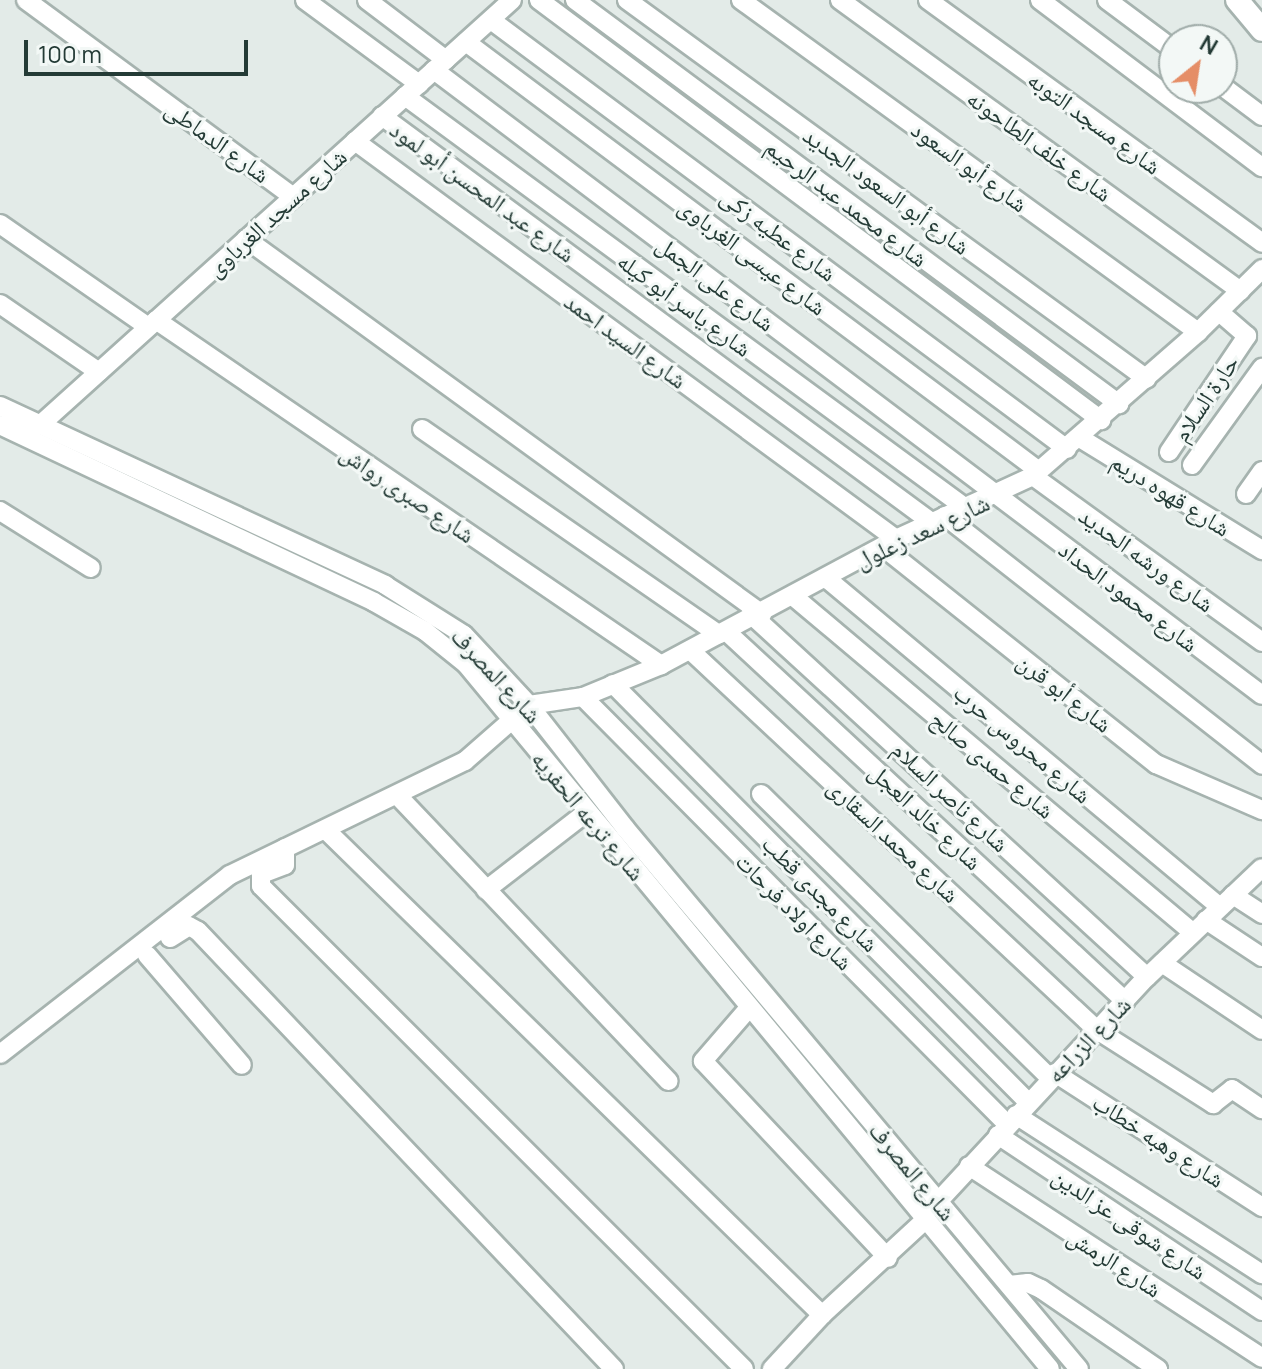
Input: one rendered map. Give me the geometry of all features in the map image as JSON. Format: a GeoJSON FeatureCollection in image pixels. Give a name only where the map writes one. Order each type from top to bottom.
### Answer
{"type":"FeatureCollection","features":[{"type":"Feature","properties":{"kind":"street","name":"شارع الدماطى"},"geometry":{"type":"LineString","coordinates":[[26,0],[293,197]]}},
{"type":"Feature","properties":{"kind":"street","name":"شارع ياسر أبو كيله"},"geometry":{"type":"LineString","coordinates":[[305,0],[412,90],[967,509]]}},
{"type":"Feature","properties":{"kind":"street","name":"شارع على الجمل"},"geometry":{"type":"LineString","coordinates":[[367,0],[440,65],[997,496]]}},
{"type":"Feature","properties":{"kind":"street"},"geometry":{"type":"LineString","coordinates":[[539,0],[1101,420]]}},
{"type":"Feature","properties":{"kind":"street","name":"شارع محمد عبد الرحيم"},"geometry":{"type":"LineString","coordinates":[[575,0],[1119,404]]}},
{"type":"Feature","properties":{"kind":"street","name":"شارع أبو السعود الجديد"},"geometry":{"type":"LineString","coordinates":[[627,0],[1147,379]]}},
{"type":"Feature","properties":{"kind":"street","name":"شارع أبو السعود"},"geometry":{"type":"LineString","coordinates":[[741,0],[1198,332]]}},
{"type":"Feature","properties":{"kind":"street","name":"شارع خلف الطاحونه"},"geometry":{"type":"LineString","coordinates":[[840,0],[1240,291]]}},
{"type":"Feature","properties":{"kind":"street","name":"شارع مسجد التوبه"},"geometry":{"type":"LineString","coordinates":[[928,0],[1262,243]]}},
{"type":"Feature","properties":{"kind":"street"},"geometry":{"type":"LineString","coordinates":[[1040,0],[1262,167]]}},
{"type":"Feature","properties":{"kind":"street"},"geometry":{"type":"LineString","coordinates":[[1107,0],[1158,38]]}},
{"type":"Feature","properties":{"kind":"street"},"geometry":{"type":"LineString","coordinates":[[1237,0],[1262,30]]}},
{"type":"Feature","properties":{"kind":"street","name":"شارع مسجد الغرباوى"},"geometry":{"type":"LineString","coordinates":[[40,425],[491,20],[508,1]]}},
{"type":"Feature","properties":{"kind":"street","name":"شارع عطيه زكى"},"geometry":{"type":"LineString","coordinates":[[491,20],[1074,444]]}},
{"type":"Feature","properties":{"kind":"street","name":"شارع عيسى الغرباوى"},"geometry":{"type":"LineString","coordinates":[[466,42],[1036,474]]}},
{"type":"Feature","properties":{"kind":"street"},"geometry":{"type":"LineString","coordinates":[[1238,98],[1262,116]]}},
{"type":"Feature","properties":{"kind":"street","name":"شارع عبد المحسن أبو لمود"},"geometry":{"type":"LineString","coordinates":[[382,116],[938,519],[1262,765]]}},
{"type":"Feature","properties":{"kind":"street","name":"شارع السيد احمد"},"geometry":{"type":"LineString","coordinates":[[355,141],[889,543]]}},
{"type":"Feature","properties":{"kind":"street","name":"شارع صبرى رواش"},"geometry":{"type":"LineString","coordinates":[[0,224],[661,665]]}},
{"type":"Feature","properties":{"kind":"street","name":"شارع ناصر السلام"},"geometry":{"type":"LineString","coordinates":[[246,239],[758,615],[1147,977]]}},
{"type":"Feature","properties":{"kind":"street","name":"شارع سعد زعلول"},"geometry":{"type":"LineString","coordinates":[[529,705],[583,697],[661,665],[889,543],[938,519],[997,496],[1036,474],[1147,379],[1262,269]]}},
{"type":"Feature","properties":{"kind":"street"},"geometry":{"type":"LineString","coordinates":[[0,304],[99,372]]}},
{"type":"Feature","properties":{"kind":"street","name":"حارة السلام"},"geometry":{"type":"LineString","coordinates":[[1169,452],[1247,336],[1219,312]]}},
{"type":"Feature","properties":{"kind":"street"},"geometry":{"type":"LineString","coordinates":[[1192,465],[1262,368]]}},
{"type":"Feature","properties":{"kind":"street","name":"شارع المصرف"},"geometry":{"type":"LineString","coordinates":[[0,406],[415,600],[464,635],[529,705],[625,828],[1079,1369]]}},
{"type":"Feature","properties":{"kind":"street","name":"شارع ترعه الحفريه"},"geometry":{"type":"LineString","coordinates":[[0,425],[398,614],[466,664],[748,1009],[1050,1369]]}},
{"type":"Feature","properties":{"kind":"street","name":"شارع خالد العجل"},"geometry":{"type":"LineString","coordinates":[[422,429],[723,634],[1125,1001]]}},
{"type":"Feature","properties":{"kind":"street","name":"شارع قهوه دريم"},"geometry":{"type":"LineString","coordinates":[[1074,444],[1262,550]]}},
{"type":"Feature","properties":{"kind":"street"},"geometry":{"type":"LineString","coordinates":[[1246,494],[1262,471]]}},
{"type":"Feature","properties":{"kind":"street","name":"شارع ورشه الحديد"},"geometry":{"type":"LineString","coordinates":[[1036,474],[1262,642]]}},
{"type":"Feature","properties":{"kind":"street","name":"شارع محمود الحداد"},"geometry":{"type":"LineString","coordinates":[[997,496],[1262,695]]}},
{"type":"Feature","properties":{"kind":"street"},"geometry":{"type":"LineString","coordinates":[[0,511],[91,568]]}},
{"type":"Feature","properties":{"kind":"street","name":"شارع أبو قرن"},"geometry":{"type":"LineString","coordinates":[[889,543],[1156,764],[1262,810]]}},
{"type":"Feature","properties":{"kind":"street","name":"شارع محروس حرب"},"geometry":{"type":"LineString","coordinates":[[826,578],[1213,913]]}},
{"type":"Feature","properties":{"kind":"street","name":"شارع حمدى صالح"},"geometry":{"type":"LineString","coordinates":[[793,596],[1213,913]]}},
{"type":"Feature","properties":{"kind":"street","name":"شارع محمد السقارى"},"geometry":{"type":"LineString","coordinates":[[690,650],[1097,1030],[1213,1104],[1232,1089],[1262,1109]]}},
{"type":"Feature","properties":{"kind":"street","name":"شارع مجدى قطب"},"geometry":{"type":"LineString","coordinates":[[613,684],[1012,1119]]}},
{"type":"Feature","properties":{"kind":"street","name":"شارع اولاد فرحات"},"geometry":{"type":"LineString","coordinates":[[583,697],[1012,1119]]}},
{"type":"Feature","properties":{"kind":"street"},"geometry":{"type":"LineString","coordinates":[[0,1054],[143,951],[230,875],[285,848],[328,832],[465,761],[508,718],[529,705]]}},
{"type":"Feature","properties":{"kind":"street","name":"شارع وهبه خطاب"},"geometry":{"type":"LineString","coordinates":[[761,794],[1053,1076],[1262,1207]]}},
{"type":"Feature","properties":{"kind":"street"},"geometry":{"type":"LineString","coordinates":[[398,796],[668,1081]]}},
{"type":"Feature","properties":{"kind":"street"},"geometry":{"type":"LineString","coordinates":[[486,890],[587,812]]}},
{"type":"Feature","properties":{"kind":"street"},"geometry":{"type":"LineString","coordinates":[[328,832],[822,1315]]}},
{"type":"Feature","properties":{"kind":"street"},"geometry":{"type":"LineString","coordinates":[[285,848],[285,865],[261,874],[261,886],[744,1369]]}},
{"type":"Feature","properties":{"kind":"street","name":"شارع الزراعه"},"geometry":{"type":"LineString","coordinates":[[772,1369],[822,1315],[888,1258],[1012,1119],[1147,977],[1262,868]]}},
{"type":"Feature","properties":{"kind":"street"},"geometry":{"type":"LineString","coordinates":[[1213,913],[1262,914]]}},
{"type":"Feature","properties":{"kind":"street"},"geometry":{"type":"LineString","coordinates":[[1213,913],[1262,957]]}},
{"type":"Feature","properties":{"kind":"street"},"geometry":{"type":"LineString","coordinates":[[143,951],[184,928],[198,931],[614,1369]]}},
{"type":"Feature","properties":{"kind":"street"},"geometry":{"type":"LineString","coordinates":[[143,951],[242,1065]]}},
{"type":"Feature","properties":{"kind":"street"},"geometry":{"type":"LineString","coordinates":[[1162,963],[1262,1030]]}},
{"type":"Feature","properties":{"kind":"street"},"geometry":{"type":"LineString","coordinates":[[748,1009],[703,1061],[888,1258]]}},
{"type":"Feature","properties":{"kind":"street"},"geometry":{"type":"LineString","coordinates":[[1012,1119],[1262,1274]]}},
{"type":"Feature","properties":{"kind":"street","name":"شارع شوقى عز الدين"},"geometry":{"type":"LineString","coordinates":[[1012,1119],[1262,1311]]}},
{"type":"Feature","properties":{"kind":"street","name":"شارع الرمش"},"geometry":{"type":"LineString","coordinates":[[969,1166],[1262,1358]]}},
{"type":"Feature","properties":{"kind":"street"},"geometry":{"type":"LineString","coordinates":[[1009,1285],[1028,1283],[1041,1289],[1158,1369]]}}]}
